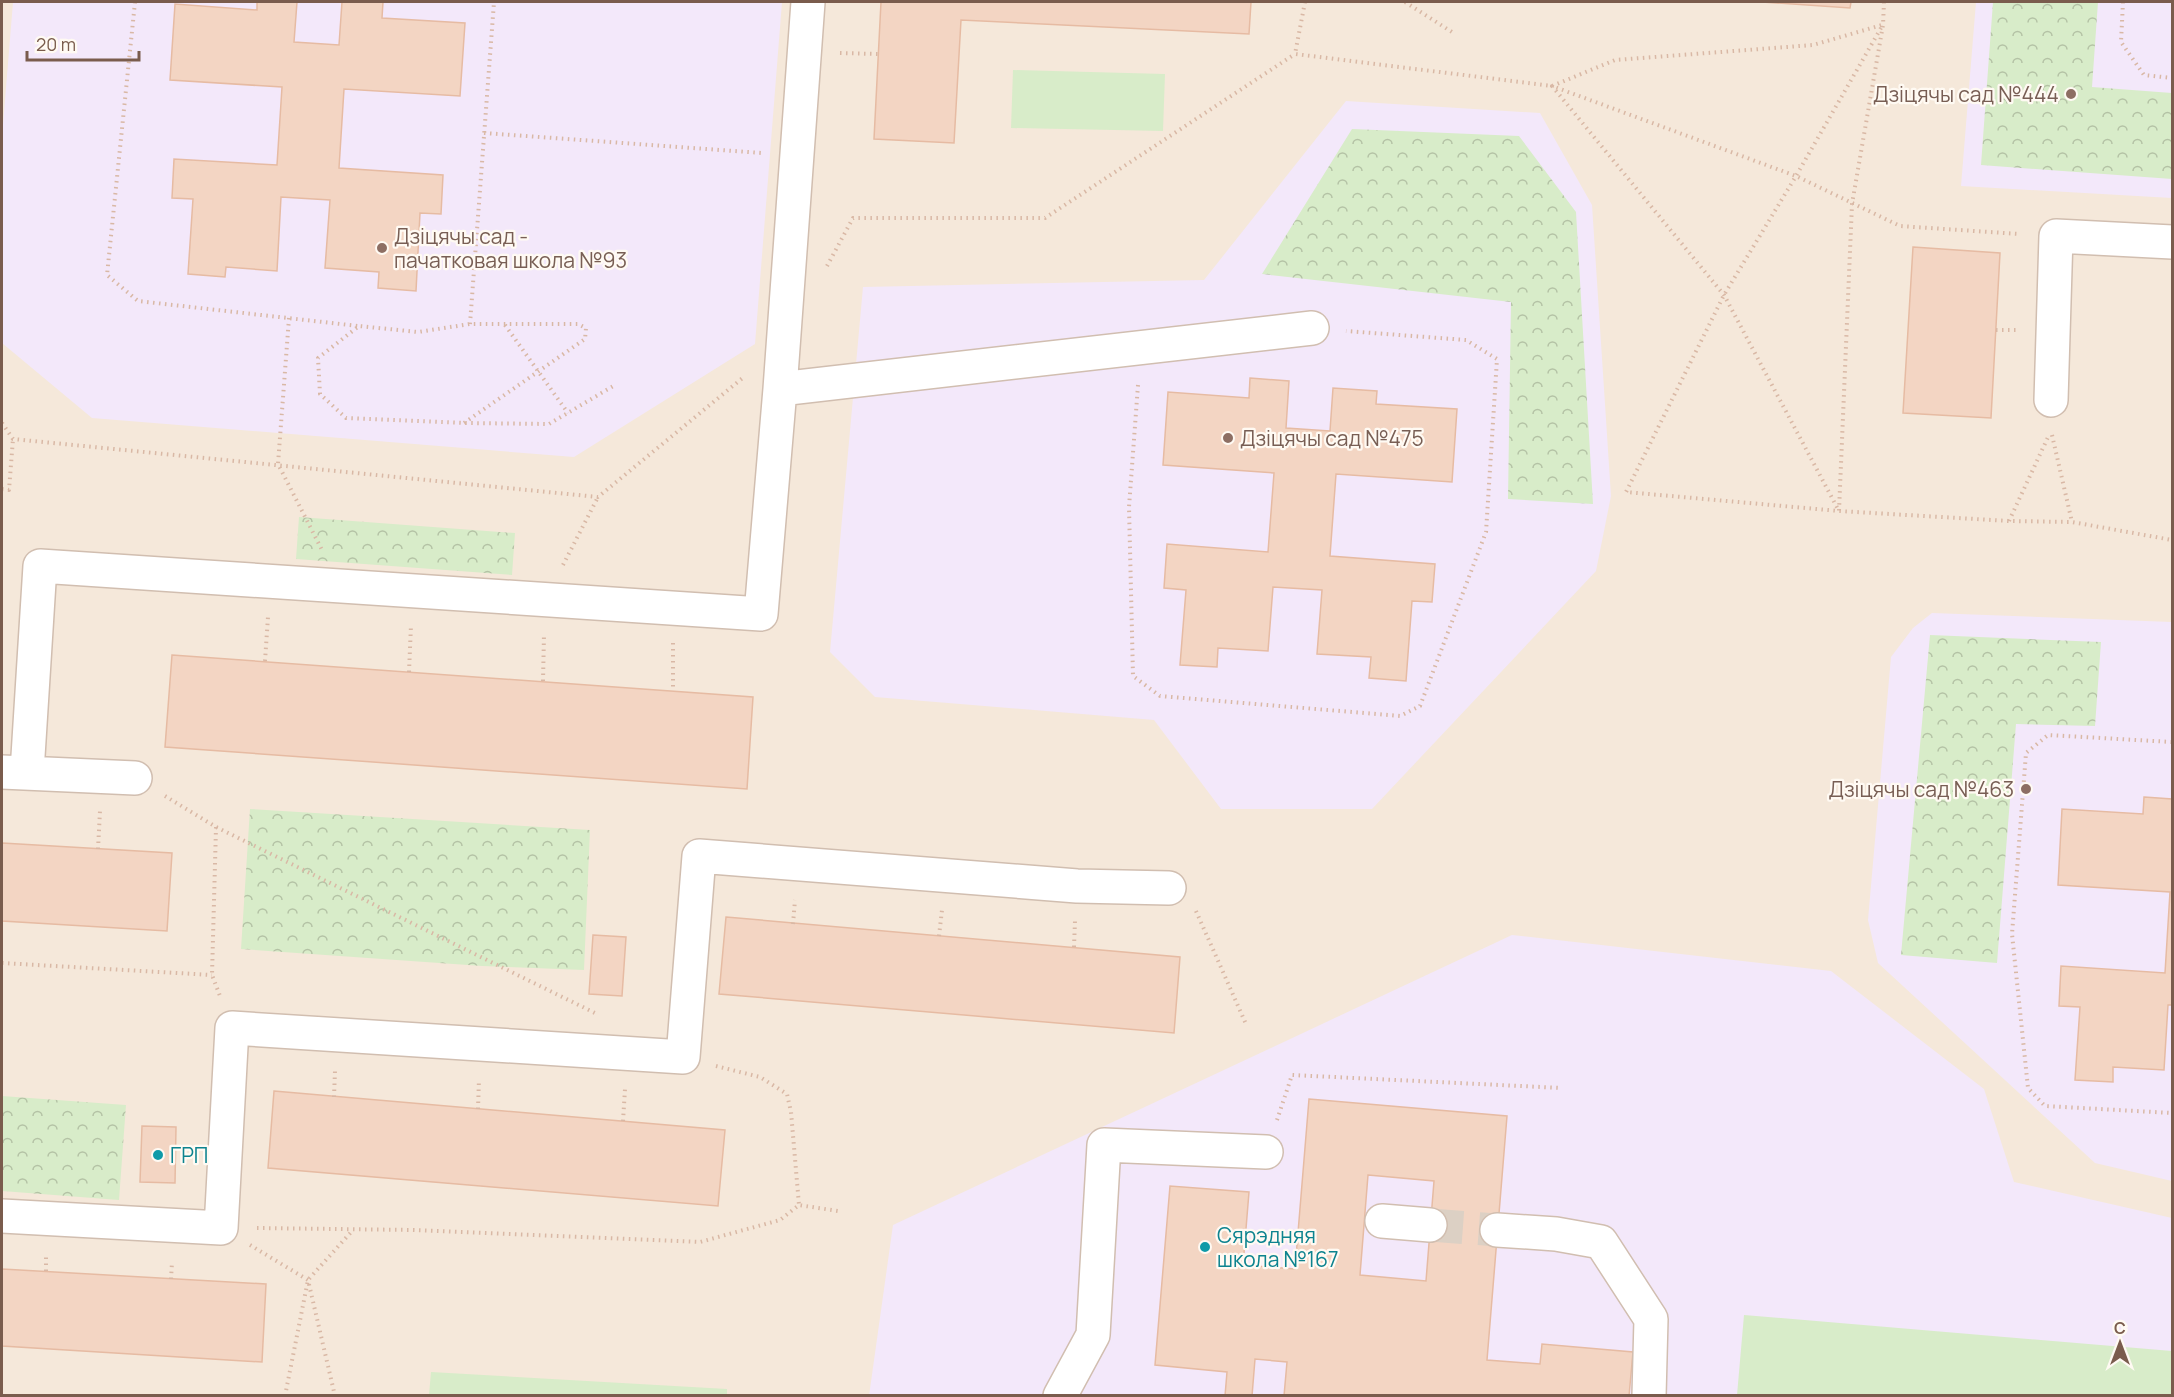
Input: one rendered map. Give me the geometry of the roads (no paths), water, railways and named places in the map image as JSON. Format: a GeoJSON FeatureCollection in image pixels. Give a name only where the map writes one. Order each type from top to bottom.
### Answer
{"type":"FeatureCollection","features":[{"type":"Feature","properties":{"kind":"lane"},"geometry":{"type":"LineString","coordinates":[[135,778],[14,772],[40,566],[761,614],[808,2]]}},
{"type":"Feature","properties":{"kind":"lane"},"geometry":{"type":"LineString","coordinates":[[2051,400],[2056,236],[2172,242]]}},
{"type":"Feature","properties":{"kind":"lane"},"geometry":{"type":"LineString","coordinates":[[780,389],[1312,328]]}},
{"type":"Feature","properties":{"kind":"lane"},"geometry":{"type":"LineString","coordinates":[[2,1216],[220,1228],[232,1028],[683,1057],[699,856],[1077,886],[1169,888]]}},
{"type":"Feature","properties":{"kind":"lane"},"geometry":{"type":"LineString","coordinates":[[1060,1395],[1093,1335],[1104,1144],[1266,1152]]}},
{"type":"Feature","properties":{"kind":"lane"},"geometry":{"type":"LineString","coordinates":[[1382,1221],[1430,1225]]}},
{"type":"Feature","properties":{"kind":"lane"},"geometry":{"type":"LineString","coordinates":[[1497,1230],[1556,1234],[1601,1242],[1651,1319],[1649,1395]]}},
{"type":"Feature","properties":{"kind":"tunnel"},"geometry":{"type":"LineString","coordinates":[[1430,1225],[1497,1230]]}},
{"type":"Feature","properties":{"kind":"place","name":"Дзіцячы сад №444"},"geometry":{"type":"Point","coordinates":[2071,94]}},
{"type":"Feature","properties":{"kind":"place","name":"Дзіцячы сад - пачатковая школа №93"},"geometry":{"type":"Point","coordinates":[382,248]}},
{"type":"Feature","properties":{"kind":"place","name":"Дзіцячы сад №475"},"geometry":{"type":"Point","coordinates":[1228,438]}},
{"type":"Feature","properties":{"kind":"place","name":"Дзіцячы сад №463"},"geometry":{"type":"Point","coordinates":[2026,789]}},
{"type":"Feature","properties":{"kind":"place","name":"ГРП"},"geometry":{"type":"Point","coordinates":[158,1155]}},
{"type":"Feature","properties":{"kind":"place","name":"Сярэдняя школа №167"},"geometry":{"type":"Point","coordinates":[1205,1247]}}]}
